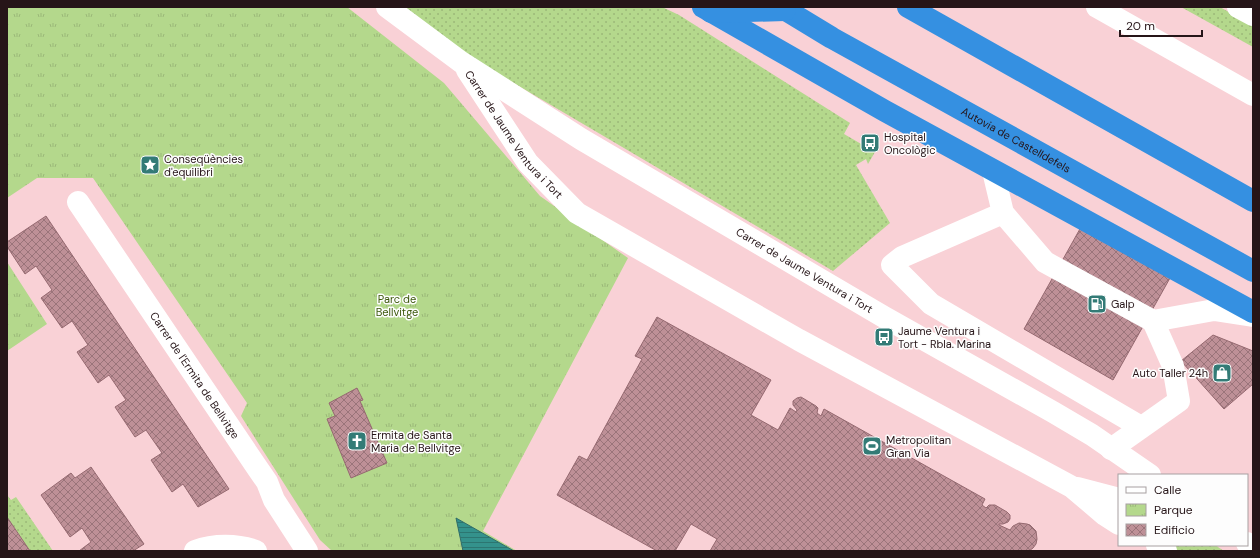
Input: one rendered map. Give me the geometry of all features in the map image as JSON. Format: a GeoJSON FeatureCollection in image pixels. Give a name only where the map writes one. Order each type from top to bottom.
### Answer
{"type":"FeatureCollection","features":[{"type":"Feature","properties":{"kind":"highway"},"geometry":{"type":"LineString","coordinates":[[908,7],[1253,201]]}},
{"type":"Feature","properties":{"kind":"highway"},"geometry":{"type":"LineString","coordinates":[[705,9],[783,8]]}},
{"type":"Feature","properties":{"kind":"highway","name":"Autovia de Castelldefels"},"geometry":{"type":"LineString","coordinates":[[783,8],[839,42],[1253,271]]}},
{"type":"Feature","properties":{"kind":"highway"},"geometry":{"type":"LineString","coordinates":[[705,9],[993,171],[1253,312]]}},
{"type":"Feature","properties":{"kind":"street","name":"Carrer de Jaume Ventura i Tort"},"geometry":{"type":"LineString","coordinates":[[388,7],[461,62],[594,147],[884,317],[1053,412],[1092,435],[1148,474]]}},
{"type":"Feature","properties":{"kind":"street"},"geometry":{"type":"LineString","coordinates":[[1097,7],[1253,95]]}},
{"type":"Feature","properties":{"kind":"street"},"geometry":{"type":"LineString","coordinates":[[1238,7],[1253,15]]}},
{"type":"Feature","properties":{"kind":"street","name":"Carrer de Jaume Ventura i Tort"},"geometry":{"type":"LineString","coordinates":[[461,62],[528,163],[577,213],[798,340],[1072,487],[1105,515],[1118,523]]}},
{"type":"Feature","properties":{"kind":"street"},"geometry":{"type":"LineString","coordinates":[[993,171],[1003,213],[1045,262],[1153,320],[1214,310],[1253,316]]}},
{"type":"Feature","properties":{"kind":"street","name":"Carrer de l'Ermita de Bellvitge"},"geometry":{"type":"LineString","coordinates":[[78,202],[267,482],[274,500],[307,551]]}},
{"type":"Feature","properties":{"kind":"street"},"geometry":{"type":"LineString","coordinates":[[1003,213],[902,257],[892,265],[931,304],[1141,428]]}},
{"type":"Feature","properties":{"kind":"street"},"geometry":{"type":"LineString","coordinates":[[1111,449],[1179,401],[1173,366],[1153,320]]}},
{"type":"Feature","properties":{"kind":"street","name":"Carrer de Jaume Ventura i Tort"},"geometry":{"type":"LineString","coordinates":[[1072,487],[1118,499]]}},
{"type":"Feature","properties":{"kind":"street"},"geometry":{"type":"LineString","coordinates":[[195,551],[205,547],[225,545],[256,551]]}},
{"type":"Feature","properties":{"kind":"green space","name":"Parc de Bellvitge"},"geometry":{"type":"Polygon","coordinates":[[[7,7],[347,7],[444,83],[540,196],[628,258],[483,531],[517,551],[332,551],[320,540],[241,416],[247,403],[93,178],[37,178],[7,198],[7,7]]]}},
{"type":"Feature","properties":{"kind":"green space"},"geometry":{"type":"Polygon","coordinates":[[[393,7],[662,7],[679,15],[850,123],[844,134],[875,152],[868,164],[866,159],[856,165],[890,223],[833,271],[449,45],[393,7]]]}},
{"type":"Feature","properties":{"kind":"green space"},"geometry":{"type":"Polygon","coordinates":[[[1181,7],[1220,7],[1253,26],[1253,47],[1181,7]]]}},
{"type":"Feature","properties":{"kind":"green space"},"geometry":{"type":"Polygon","coordinates":[[[7,262],[47,324],[7,351],[7,262]]]}},
{"type":"Feature","properties":{"kind":"green space"},"geometry":{"type":"Polygon","coordinates":[[[7,495],[11,500],[16,497],[53,551],[30,551],[7,517],[7,495]]]}},
{"type":"Feature","properties":{"kind":"green space"},"geometry":{"type":"Polygon","coordinates":[[[1170,546],[1216,546],[1224,551],[1178,551],[1170,546]]]}},
{"type":"Feature","properties":{"kind":"water"},"geometry":{"type":"Polygon","coordinates":[[[456,518],[514,551],[463,551],[456,518]]]}},
{"type":"Feature","properties":{"kind":"building"},"geometry":{"type":"Polygon","coordinates":[[[46,216],[229,489],[198,507],[183,484],[172,492],[151,460],[162,453],[146,430],[135,437],[115,407],[126,400],[109,375],[98,383],[77,352],[88,345],[72,321],[62,328],[41,298],[52,290],[36,266],[25,274],[8,248],[7,249],[7,242],[46,216]]]}},
{"type":"Feature","properties":{"kind":"building","name":"Galp"},"geometry":{"type":"Polygon","coordinates":[[[1081,227],[1170,278],[1113,380],[1024,329],[1081,227]]]}},
{"type":"Feature","properties":{"kind":"building"},"geometry":{"type":"Polygon","coordinates":[[[657,317],[771,380],[751,415],[778,430],[790,408],[796,412],[797,410],[793,405],[793,401],[801,397],[816,406],[818,408],[817,413],[821,416],[824,409],[985,499],[982,505],[986,508],[989,505],[995,505],[1007,512],[1010,515],[1010,519],[1008,522],[999,525],[1010,530],[1013,526],[1019,523],[1030,525],[1036,531],[1036,544],[1029,551],[710,551],[717,539],[691,524],[675,551],[657,551],[557,495],[579,456],[587,460],[642,359],[635,356],[657,317]]]}},
{"type":"Feature","properties":{"kind":"building","name":"Auto Taller 24h"},"geometry":{"type":"Polygon","coordinates":[[[1213,335],[1253,351],[1253,384],[1224,409],[1181,361],[1213,335]]]}},
{"type":"Feature","properties":{"kind":"building","name":"Ermita de Santa Maria de Bellvitge"},"geometry":{"type":"Polygon","coordinates":[[[357,388],[363,400],[360,401],[387,463],[351,478],[327,419],[335,416],[329,403],[357,388]]]}},
{"type":"Feature","properties":{"kind":"building"},"geometry":{"type":"Polygon","coordinates":[[[91,467],[144,544],[133,551],[79,551],[91,542],[82,528],[70,537],[41,495],[71,473],[75,478],[91,467]]]}},
{"type":"Feature","properties":{"kind":"building"},"geometry":{"type":"Polygon","coordinates":[[[7,517],[30,551],[7,551],[7,517]]]}},
{"type":"Feature","properties":{"kind":"place","name":"Hospital Oncològic"},"geometry":{"type":"Point","coordinates":[870,143]}},
{"type":"Feature","properties":{"kind":"place","name":"Conseqüències d'equilibri"},"geometry":{"type":"Point","coordinates":[150,165]}},
{"type":"Feature","properties":{"kind":"place","name":"Galp"},"geometry":{"type":"Point","coordinates":[1097,304]}},
{"type":"Feature","properties":{"kind":"place","name":"Jaume Ventura i Tort - Rbla. Marina"},"geometry":{"type":"Point","coordinates":[884,337]}},
{"type":"Feature","properties":{"kind":"place","name":"Auto Taller 24h"},"geometry":{"type":"Point","coordinates":[1222,373]}},
{"type":"Feature","properties":{"kind":"place","name":"Ermita de Santa Maria de Bellvitge"},"geometry":{"type":"Point","coordinates":[357,441]}},
{"type":"Feature","properties":{"kind":"place","name":"Metropolitan Gran Via"},"geometry":{"type":"Point","coordinates":[872,446]}}]}
